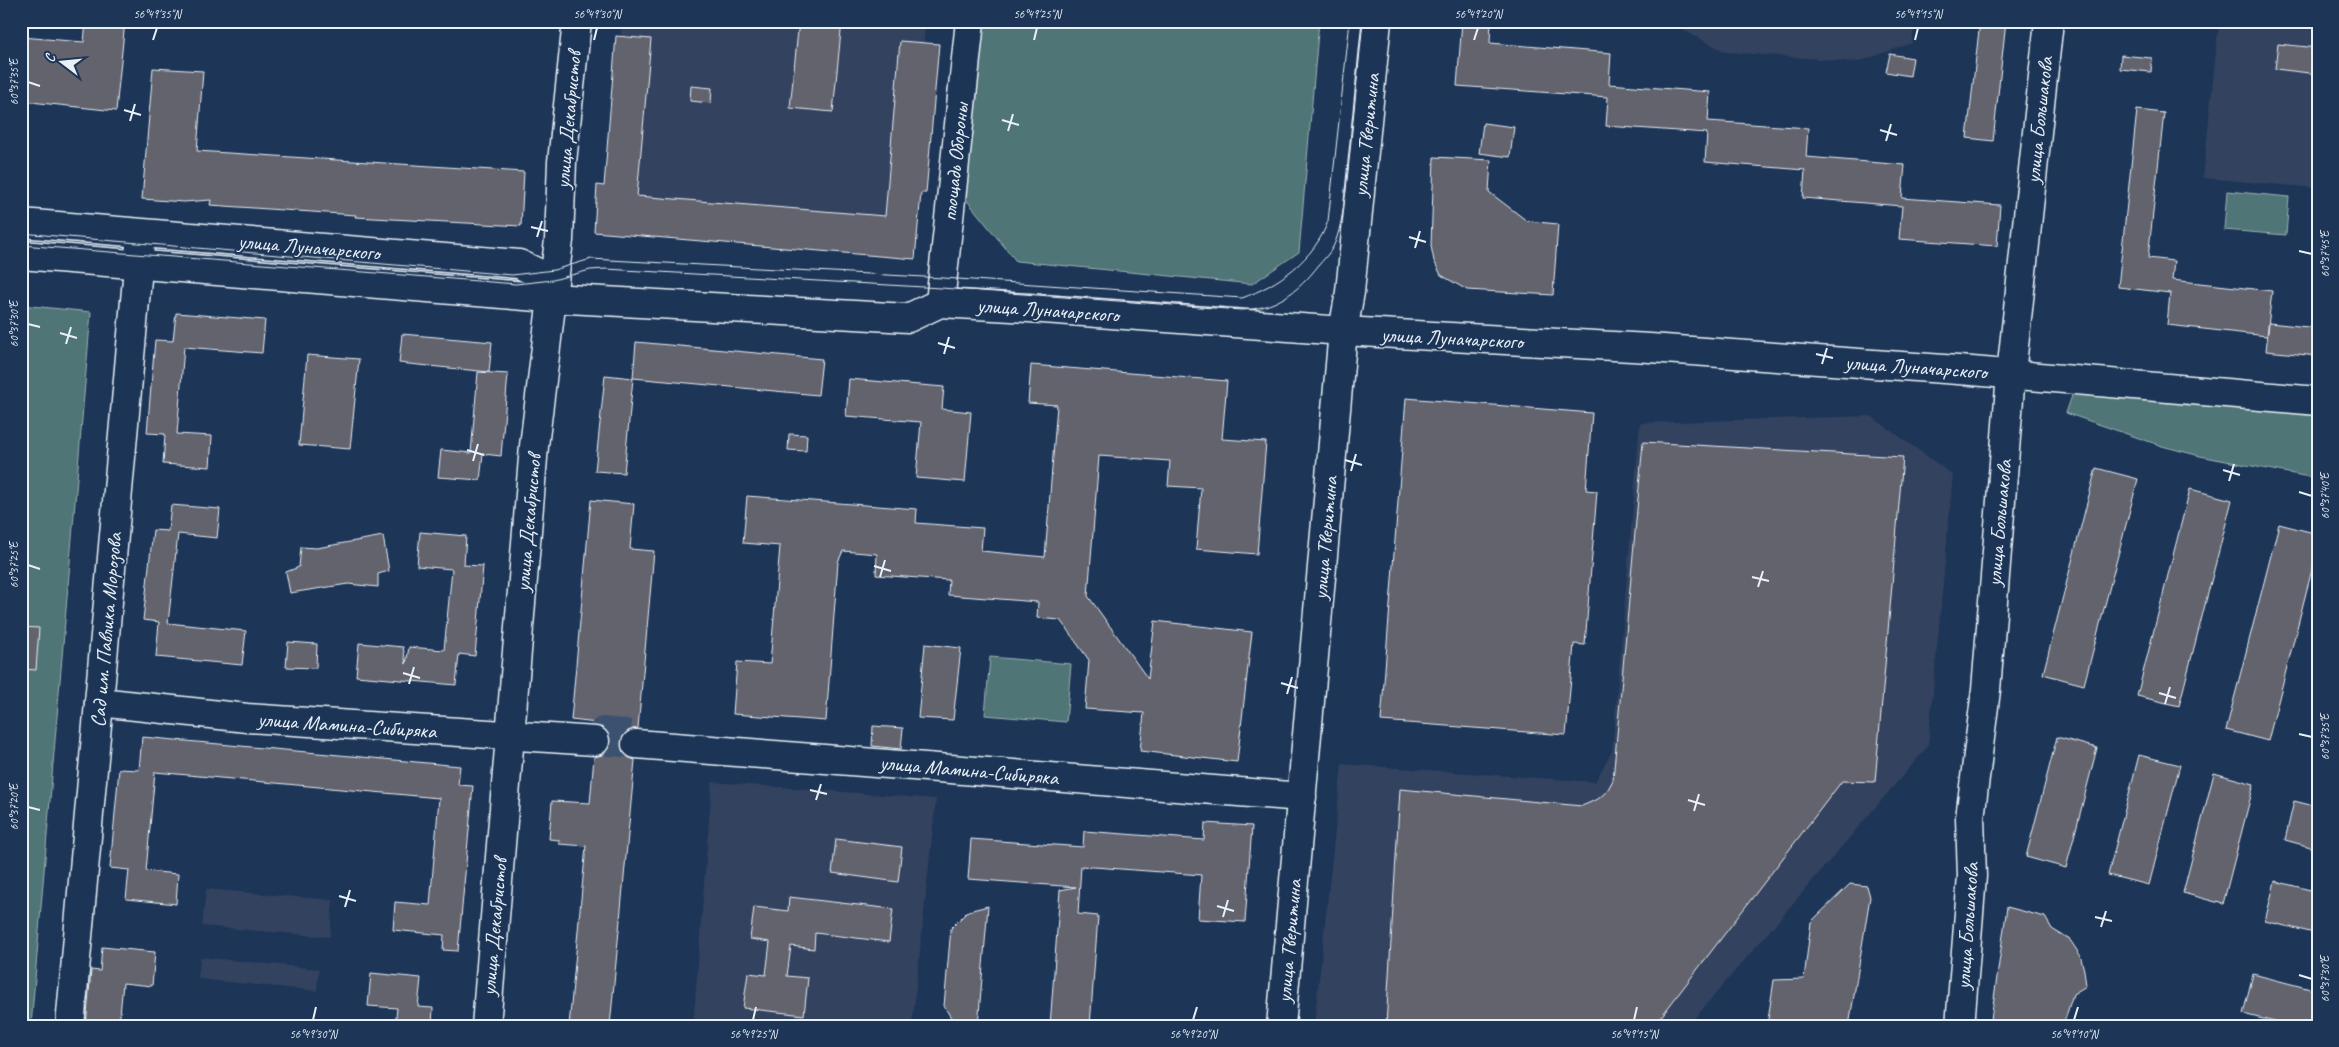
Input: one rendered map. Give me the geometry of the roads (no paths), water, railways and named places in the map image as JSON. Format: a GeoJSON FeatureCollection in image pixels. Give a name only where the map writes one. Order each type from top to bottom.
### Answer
{"type":"FeatureCollection","features":[{"type":"Feature","properties":{"kind":"street","name":"улица Декабристов"},"geometry":{"type":"LineString","coordinates":[[486,1026],[534,446],[559,240],[562,162],[577,21]]}},
{"type":"Feature","properties":{"kind":"street","name":"площадь Обороны"},"geometry":{"type":"LineString","coordinates":[[940,303],[970,21]]}},
{"type":"Feature","properties":{"kind":"street","name":"улица Тверитина"},"geometry":{"type":"LineString","coordinates":[[1281,1026],[1343,331],[1350,292],[1377,21]]}},
{"type":"Feature","properties":{"kind":"street","name":"улица Большакова"},"geometry":{"type":"LineString","coordinates":[[1960,1026],[1972,876],[1970,818],[1986,690],[2011,374],[2049,21]]}},
{"type":"Feature","properties":{"kind":"street","name":"улица Луначарского"},"geometry":{"type":"LineString","coordinates":[[21,223],[519,264],[552,289]]}},
{"type":"Feature","properties":{"kind":"street","name":"Сад им. Павлика Морозова"},"geometry":{"type":"LineString","coordinates":[[70,1026],[141,234]]}},
{"type":"Feature","properties":{"kind":"street","name":"улица Луначарского"},"geometry":{"type":"LineString","coordinates":[[21,255],[138,265],[552,289],[588,301],[908,318],[940,303],[1343,331],[1650,348],[2011,374],[2318,401]]}},
{"type":"Feature","properties":{"kind":"street","name":"улица Мамина-Сибиряка"},"geometry":{"type":"LineString","coordinates":[[99,702],[247,718],[595,741]]}},
{"type":"Feature","properties":{"kind":"street","name":"улица Мамина-Сибиряка"},"geometry":{"type":"LineString","coordinates":[[636,744],[1302,797]]}},
{"type":"Feature","properties":{"kind":"tunnel"},"geometry":{"type":"LineString","coordinates":[[603,731],[632,734],[636,744],[595,741],[603,731]]}},
{"type":"Feature","properties":{"kind":"tram line"},"geometry":{"type":"LineString","coordinates":[[21,233],[512,275],[554,270],[591,259],[943,278],[1242,298],[1269,286],[1294,269],[1314,247],[1328,221],[1350,21]]}},
{"type":"Feature","properties":{"kind":"tram line"},"geometry":{"type":"LineString","coordinates":[[21,245],[516,284],[553,280],[590,270],[606,269],[941,288],[1241,310],[1253,309],[1275,302],[1294,291],[1326,257],[1336,241],[1346,191],[1363,21]]}}]}
